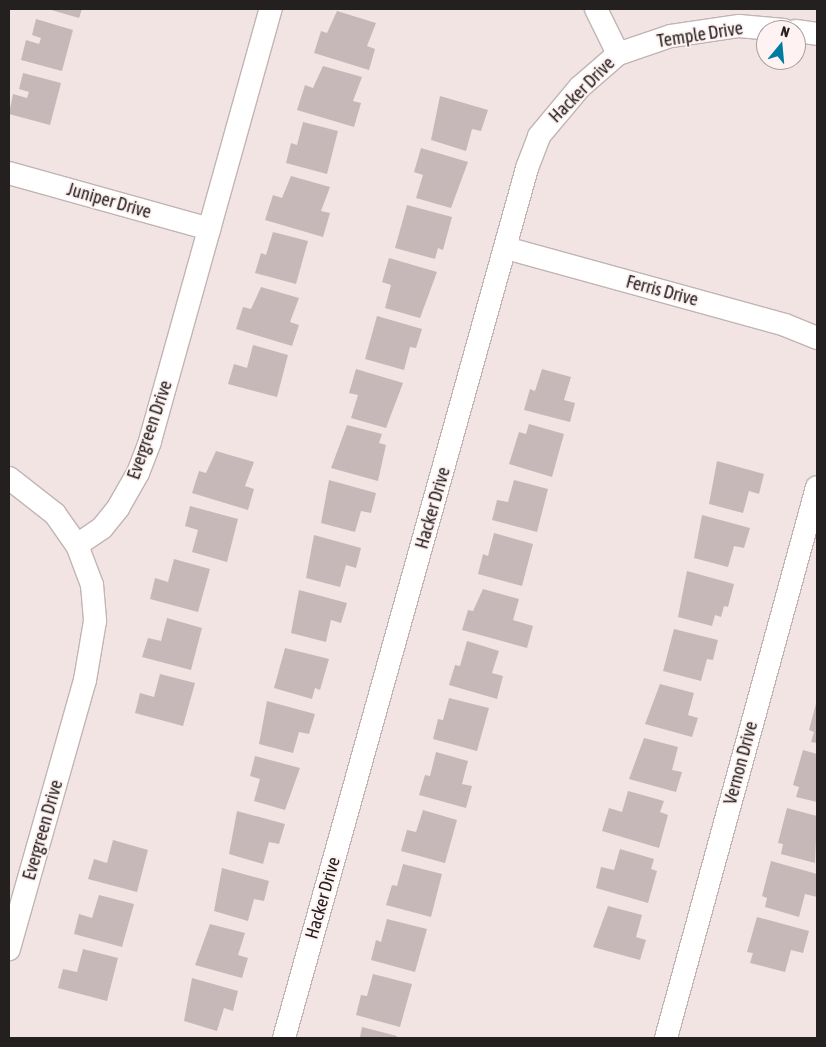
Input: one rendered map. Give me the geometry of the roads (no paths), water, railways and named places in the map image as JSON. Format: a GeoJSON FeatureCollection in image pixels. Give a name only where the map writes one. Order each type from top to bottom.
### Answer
{"type":"FeatureCollection","features":[{"type":"Feature","properties":{"kind":"street","name":"Evergreen Drive"},"geometry":{"type":"LineString","coordinates":[[9,949],[91,657],[95,621],[92,585],[77,545],[102,528],[138,473],[271,9]]}},
{"type":"Feature","properties":{"kind":"street","name":"Hacker Drive"},"geometry":{"type":"LineString","coordinates":[[284,1038],[539,136],[580,87],[618,54],[596,9]]}},
{"type":"Feature","properties":{"kind":"street","name":"Temple Drive"},"geometry":{"type":"LineString","coordinates":[[618,54],[671,36],[729,27],[756,28]]}},
{"type":"Feature","properties":{"kind":"street","name":"Juniper Drive"},"geometry":{"type":"LineString","coordinates":[[9,173],[209,229]]}},
{"type":"Feature","properties":{"kind":"street","name":"Ferris Drive"},"geometry":{"type":"LineString","coordinates":[[506,248],[785,325],[817,338]]}},
{"type":"Feature","properties":{"kind":"street"},"geometry":{"type":"LineString","coordinates":[[9,478],[55,514],[77,545]]}},
{"type":"Feature","properties":{"kind":"street","name":"Vernon Drive"},"geometry":{"type":"LineString","coordinates":[[666,1038],[817,487]]}}]}
